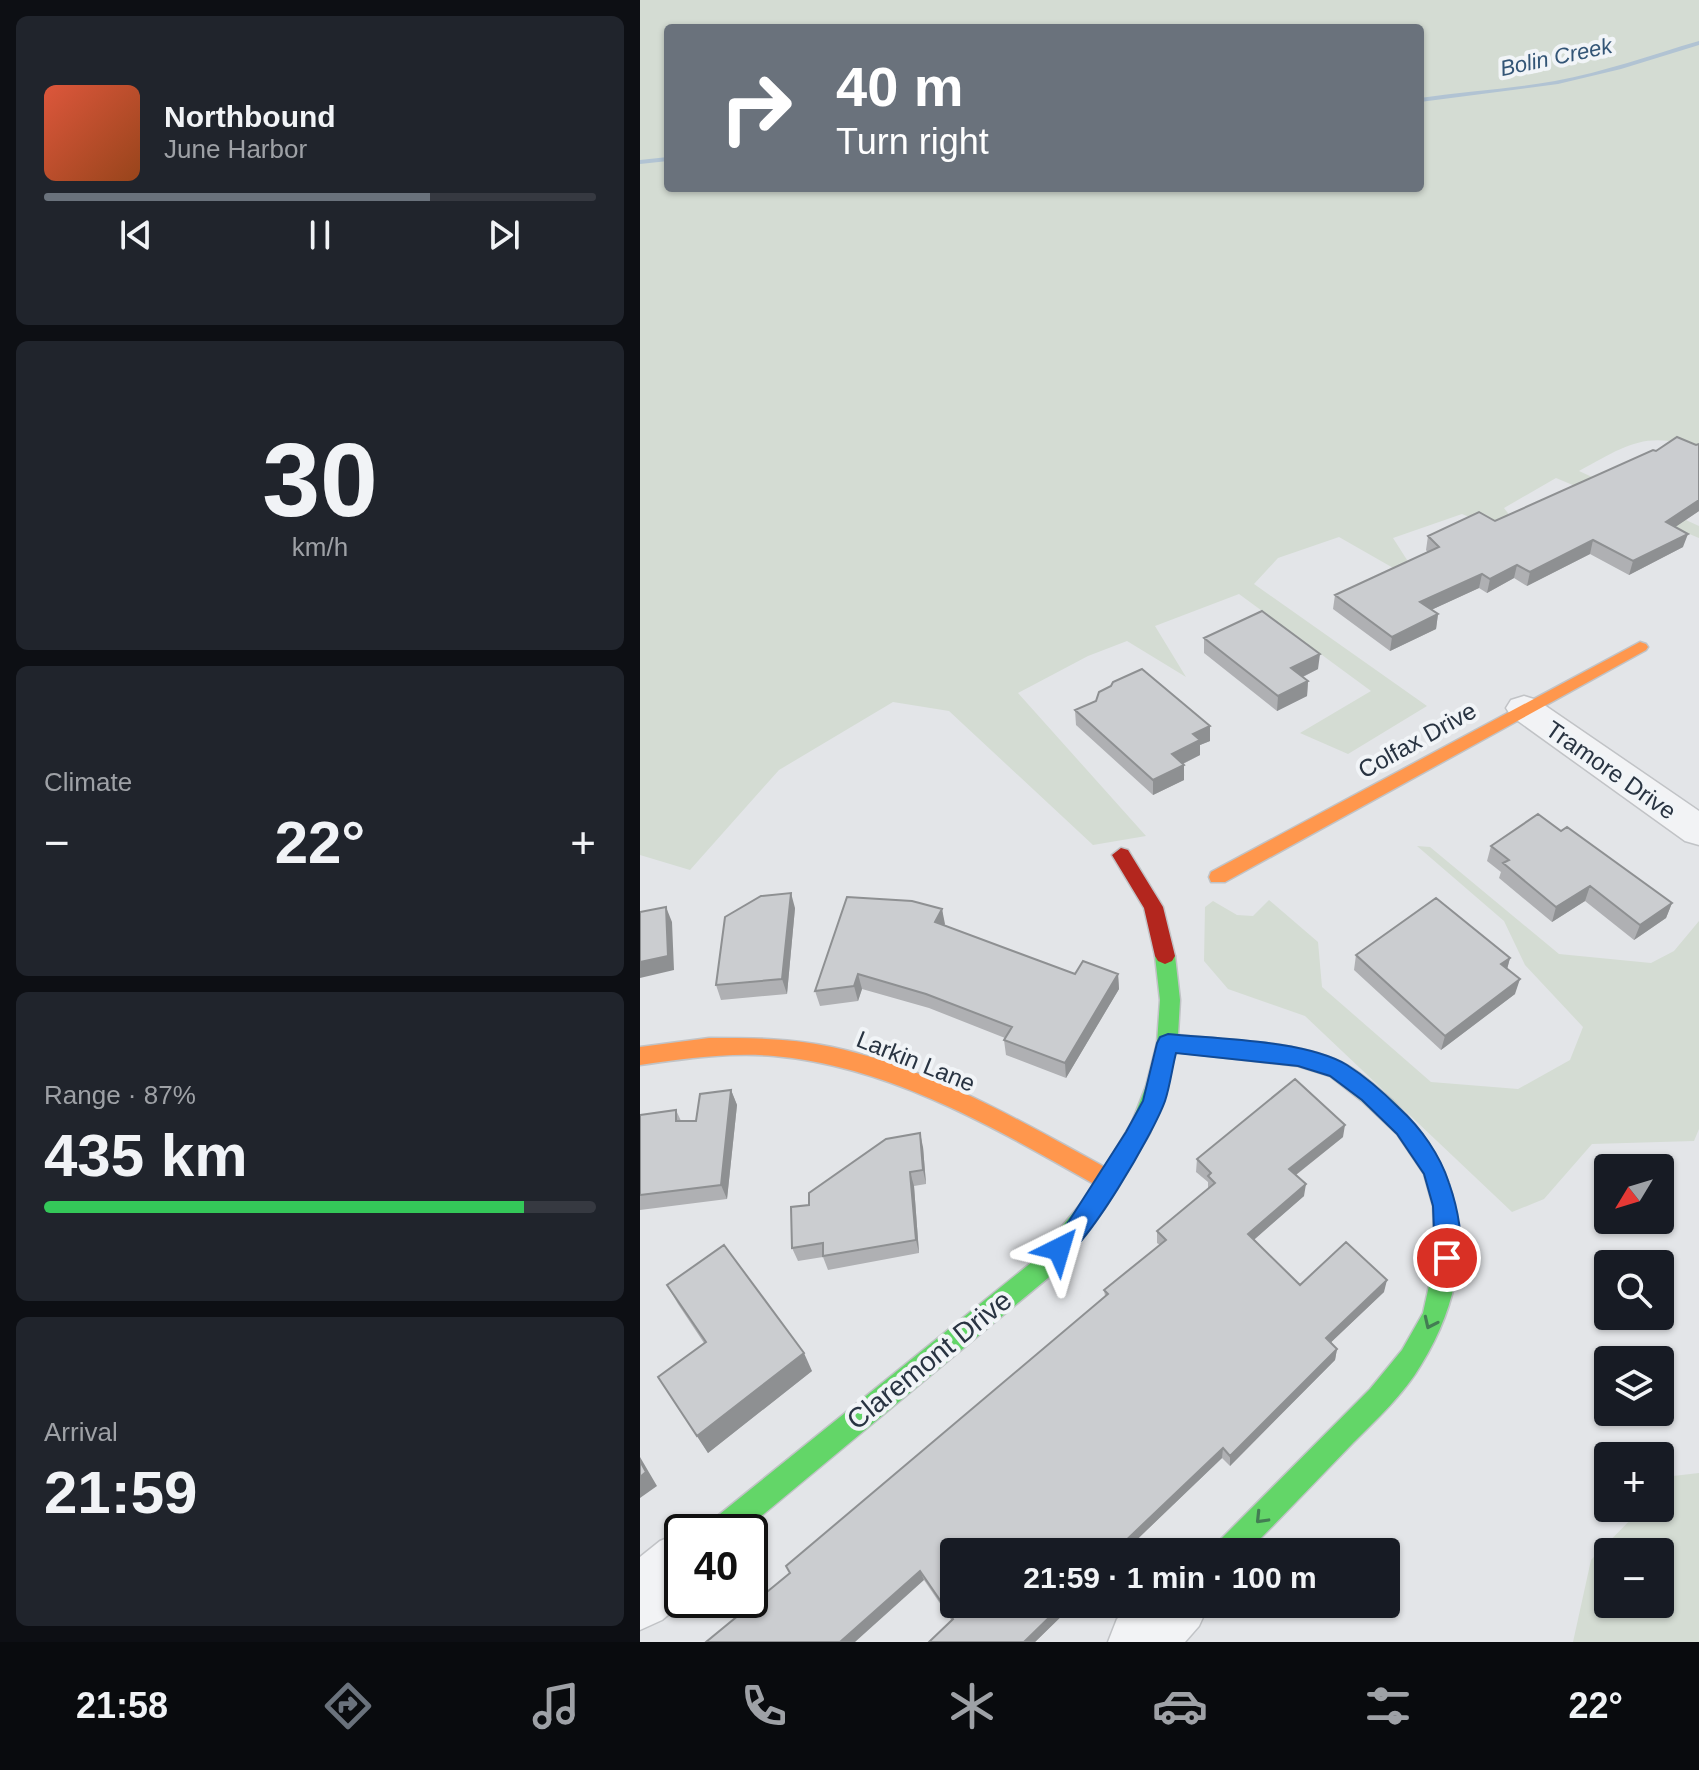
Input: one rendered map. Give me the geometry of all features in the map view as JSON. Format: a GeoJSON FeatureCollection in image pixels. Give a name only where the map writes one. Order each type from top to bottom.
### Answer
{"type":"FeatureCollection","features":[{"type":"Feature","properties":{"kind":"street","name":"Colfax Drive"},"geometry":{"type":"LineString","coordinates":[[1218,877],[1640,647]]}},
{"type":"Feature","properties":{"kind":"street","name":"Tramore Drive"},"geometry":{"type":"LineString","coordinates":[[1524,708],[1699,831]]}},
{"type":"Feature","properties":{"kind":"street","name":"Claremont Drive"},"geometry":{"type":"LineString","coordinates":[[742,1514],[1040,1270],[1078,1229],[1109,1181],[1154,1102],[1168,1043],[1171,986],[1154,909],[1121,855]]}},
{"type":"Feature","properties":{"kind":"street"},"geometry":{"type":"LineString","coordinates":[[1168,1043],[1286,1055],[1337,1070],[1370,1094],[1405,1127],[1434,1170],[1445,1206],[1447,1258],[1435,1316],[1411,1359],[1379,1398],[1242,1538]]}},
{"type":"Feature","properties":{"kind":"street","name":"Larkin Lane"},"geometry":{"type":"LineString","coordinates":[[640,1056],[739,1046],[833,1053],[897,1073],[1109,1181]]}},
{"type":"Feature","properties":{"kind":"street"},"geometry":{"type":"LineString","coordinates":[[640,1598],[664,1578]]}},
{"type":"Feature","properties":{"kind":"street"},"geometry":{"type":"LineString","coordinates":[[1140,1642],[1163,1618]]}},
{"type":"Feature","properties":{"kind":"shaded area"},"geometry":{"type":"Polygon","coordinates":[[[640,0],[1699,0],[1699,449],[1664,440],[1636,443],[1579,471],[1699,526],[1699,538],[1556,478],[1504,508],[1530,542],[1462,514],[1393,538],[1423,585],[1339,537],[1278,558],[1254,584],[1427,706],[1348,754],[1300,733],[1371,691],[1239,594],[1155,626],[1186,677],[1127,641],[1088,656],[1018,693],[1146,836],[1093,845],[949,711],[893,702],[779,770],[690,870],[640,855],[640,0]]]}},
{"type":"Feature","properties":{"kind":"shaded area"},"geometry":{"type":"Polygon","coordinates":[[[1417,846],[1430,847],[1559,954],[1651,963],[1674,951],[1699,921],[1699,1129],[1694,1141],[1592,1144],[1544,1199],[1512,1212],[1305,1016],[1228,989],[1204,961],[1205,907],[1213,901],[1237,915],[1253,916],[1269,900],[1318,942],[1322,987],[1431,1082],[1518,1089],[1570,1060],[1583,1027],[1525,965],[1504,921],[1417,846]]]}},
{"type":"Feature","properties":{"kind":"shaded area"},"geometry":{"type":"Polygon","coordinates":[[[1699,1473],[1699,1642],[1573,1642],[1594,1557],[1594,1618],[1674,1618],[1674,1538],[1613,1538],[1628,1522],[1674,1522],[1674,1476],[1699,1473]]]}},
{"type":"Feature","properties":{"kind":"building"},"geometry":{"type":"Polygon","coordinates":[[[1677,437],[1699,444],[1699,500],[1666,522],[1688,534],[1633,561],[1593,540],[1530,572],[1517,565],[1490,579],[1482,574],[1420,602],[1438,614],[1392,637],[1335,595],[1439,547],[1428,536],[1479,512],[1495,521],[1656,451],[1677,437]]]}},
{"type":"Feature","properties":{"kind":"building"},"geometry":{"type":"Polygon","coordinates":[[[1262,611],[1320,654],[1291,668],[1308,681],[1278,696],[1204,638],[1262,611]]]}},
{"type":"Feature","properties":{"kind":"building"},"geometry":{"type":"Polygon","coordinates":[[[1142,669],[1210,726],[1193,734],[1200,740],[1172,754],[1184,765],[1153,780],[1075,710],[1096,701],[1099,692],[1113,682],[1142,669]]]}},
{"type":"Feature","properties":{"kind":"building"},"geometry":{"type":"Polygon","coordinates":[[[1538,814],[1561,831],[1567,827],[1672,903],[1640,925],[1590,886],[1556,907],[1503,863],[1509,860],[1491,846],[1538,814]]]}},
{"type":"Feature","properties":{"kind":"building"},"geometry":{"type":"Polygon","coordinates":[[[791,893],[782,979],[716,985],[725,917],[761,896],[791,893]]]}},
{"type":"Feature","properties":{"kind":"building"},"geometry":{"type":"Polygon","coordinates":[[[847,897],[912,901],[942,909],[935,922],[1075,974],[1083,961],[1118,974],[1065,1063],[1004,1040],[1012,1027],[926,994],[858,974],[854,986],[815,991],[847,897]]]}},
{"type":"Feature","properties":{"kind":"building"},"geometry":{"type":"Polygon","coordinates":[[[1436,898],[1510,958],[1501,964],[1520,979],[1445,1036],[1356,955],[1436,898]]]}},
{"type":"Feature","properties":{"kind":"building"},"geometry":{"type":"Polygon","coordinates":[[[666,907],[668,956],[640,962],[640,912],[666,907]]]}},
{"type":"Feature","properties":{"kind":"building"},"geometry":{"type":"Polygon","coordinates":[[[1295,1079],[1345,1125],[1289,1169],[1306,1184],[1248,1234],[1300,1285],[1346,1242],[1387,1280],[1326,1338],[1337,1349],[1230,1456],[1223,1448],[1128,1538],[940,1538],[940,1600],[920,1571],[840,1642],[706,1642],[735,1618],[768,1618],[768,1591],[790,1573],[786,1566],[1108,1294],[1104,1290],[1166,1240],[1157,1231],[1215,1183],[1208,1176],[1211,1173],[1197,1159],[1295,1079]]]}},
{"type":"Feature","properties":{"kind":"building"},"geometry":{"type":"Polygon","coordinates":[[[731,1090],[721,1185],[640,1195],[640,1115],[676,1110],[676,1121],[696,1121],[700,1094],[731,1090]]]}},
{"type":"Feature","properties":{"kind":"building"},"geometry":{"type":"Polygon","coordinates":[[[920,1133],[923,1170],[910,1172],[916,1240],[823,1256],[823,1243],[792,1248],[791,1207],[809,1205],[809,1193],[886,1139],[920,1133]]]}},
{"type":"Feature","properties":{"kind":"building"},"geometry":{"type":"Polygon","coordinates":[[[724,1245],[804,1353],[697,1436],[658,1377],[706,1342],[667,1285],[724,1245]]]}},
{"type":"Feature","properties":{"kind":"building"},"geometry":{"type":"Polygon","coordinates":[[[640,1461],[646,1472],[640,1477],[640,1461]]]}},
{"type":"Feature","properties":{"kind":"building"},"geometry":{"type":"Polygon","coordinates":[[[1049,1618],[1024,1642],[929,1642],[953,1619],[1049,1618]]]}},
{"type":"Feature","properties":{"kind":"waterway","name":"Bolin Creek"},"geometry":{"type":"LineString","coordinates":[[1424,99],[1558,83],[1699,43]]}},
{"type":"Feature","properties":{"kind":"waterway","name":"Bolin Creek"},"geometry":{"type":"LineString","coordinates":[[640,162],[664,159]]}},
{"type":"Feature","properties":{"kind":"traffic: fast"},"geometry":{"type":"LineString","coordinates":[[742,1514],[1040,1270],[1097,1201],[1142,1126],[1157,1086],[1167,1043],[1170,1000],[1165,956]]}},
{"type":"Feature","properties":{"kind":"traffic: fast"},"geometry":{"type":"LineString","coordinates":[[1168,1043],[1298,1057],[1337,1070],[1370,1094],[1405,1127],[1434,1170],[1445,1206],[1447,1258],[1435,1316],[1411,1359],[1379,1398],[1242,1538]]}},
{"type":"Feature","properties":{"kind":"traffic: slow"},"geometry":{"type":"LineString","coordinates":[[1218,877],[1640,647]]}},
{"type":"Feature","properties":{"kind":"traffic: slow"},"geometry":{"type":"LineString","coordinates":[[640,1056],[709,1047],[772,1047],[831,1055],[941,1092],[1109,1181]]}},
{"type":"Feature","properties":{"kind":"traffic: jam"},"geometry":{"type":"LineString","coordinates":[[1121,855],[1153,907],[1165,956]]}},
{"type":"Feature","properties":{"kind":"route"},"geometry":{"type":"LineString","coordinates":[[1059,1249],[1078,1229],[1154,1102],[1168,1043],[1250,1049],[1298,1057],[1337,1070],[1370,1094],[1405,1127],[1434,1170],[1445,1206],[1447,1258]]}}]}
